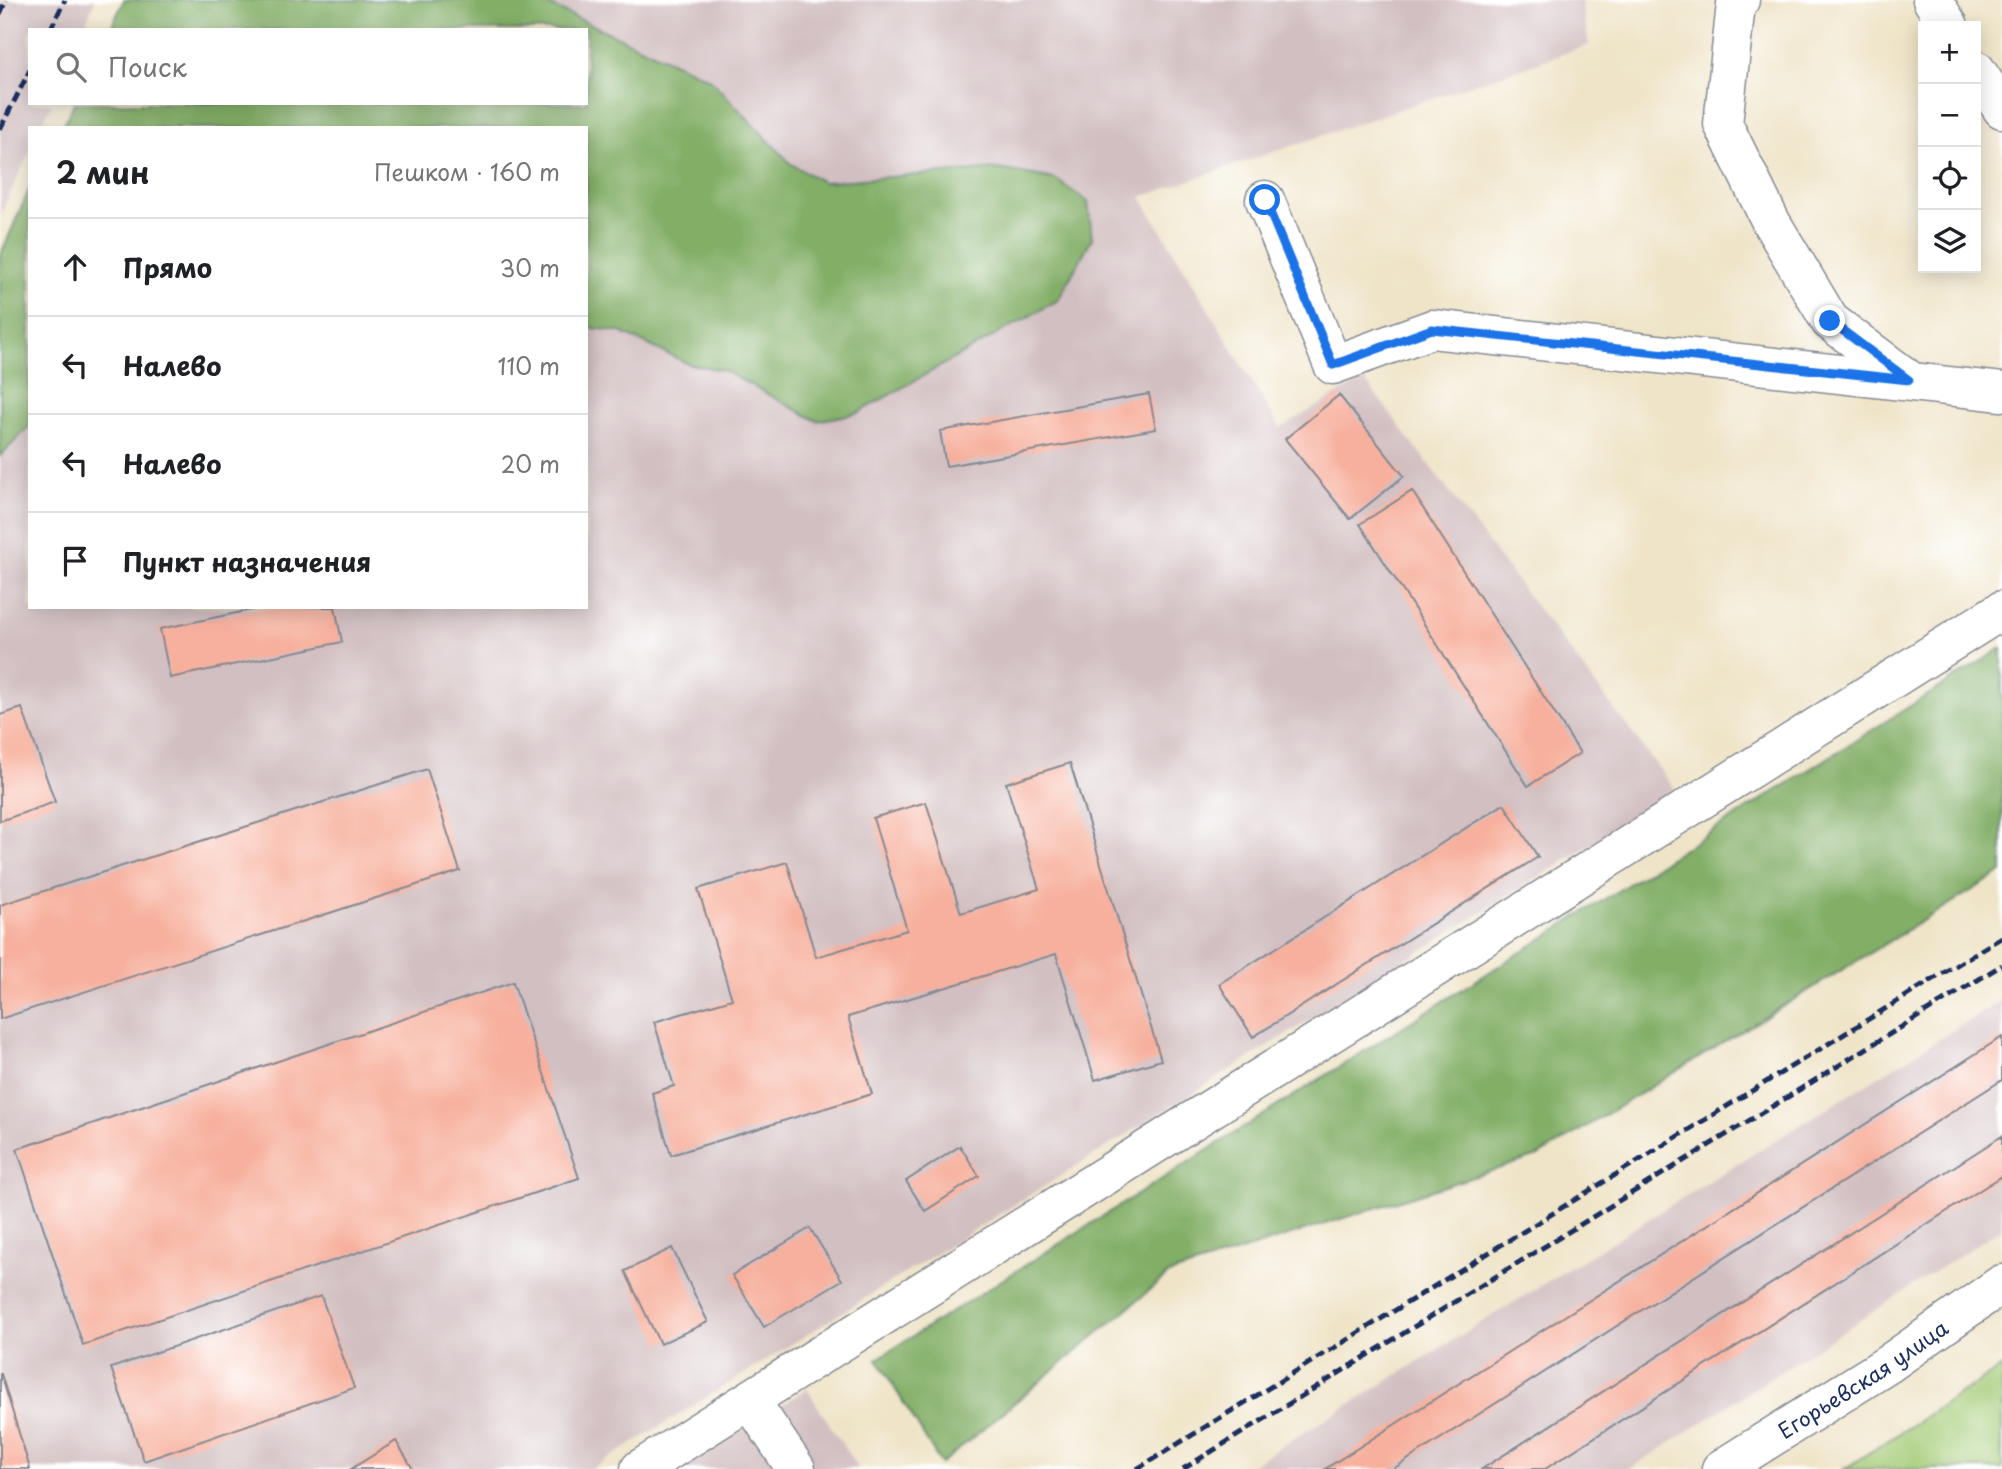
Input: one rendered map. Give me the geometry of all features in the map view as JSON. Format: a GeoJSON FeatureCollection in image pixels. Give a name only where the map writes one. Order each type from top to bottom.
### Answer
{"type":"FeatureCollection","features":[{"type":"Feature","properties":{"kind":"main road"},"geometry":{"type":"LineString","coordinates":[[1740,0],[1736,4],[1723,124],[1771,222],[1830,321],[1909,380]]}},
{"type":"Feature","properties":{"kind":"main road"},"geometry":{"type":"LineString","coordinates":[[1932,0],[1946,21]]}},
{"type":"Feature","properties":{"kind":"main road"},"geometry":{"type":"LineString","coordinates":[[1981,78],[2002,109]]}},
{"type":"Feature","properties":{"kind":"main road"},"geometry":{"type":"LineString","coordinates":[[1265,200],[1324,368],[1432,329],[2002,392]]}},
{"type":"Feature","properties":{"kind":"main road"},"geometry":{"type":"LineString","coordinates":[[640,1469],[2002,610]]}},
{"type":"Feature","properties":{"kind":"main road","name":"Егорьевская улица"},"geometry":{"type":"LineString","coordinates":[[1721,1469],[1887,1365],[2002,1284]]}},
{"type":"Feature","properties":{"kind":"main road"},"geometry":{"type":"LineString","coordinates":[[750,1400],[796,1469]]}},
{"type":"Feature","properties":{"kind":"shaded area"},"geometry":{"type":"Polygon","coordinates":[[[0,0],[95,0],[84,28],[28,28],[28,105],[51,105],[41,126],[28,126],[28,155],[0,215],[0,0]]]}},
{"type":"Feature","properties":{"kind":"shaded area"},"geometry":{"type":"Polygon","coordinates":[[[152,0],[1581,0],[1589,45],[1141,197],[1280,428],[1364,379],[1676,791],[592,1469],[0,1469],[0,289],[28,236],[28,609],[588,609],[588,126],[137,105],[588,105],[588,28],[152,0]]]}},
{"type":"Feature","properties":{"kind":"shaded area"},"geometry":{"type":"Polygon","coordinates":[[[2002,1000],[2002,1228],[1630,1469],[1245,1469],[2002,1000]]]}},
{"type":"Feature","properties":{"kind":"shaded area"},"geometry":{"type":"Polygon","coordinates":[[[807,1389],[858,1469],[679,1469],[807,1389]]]}},
{"type":"Feature","properties":{"kind":"green space"},"geometry":{"type":"Polygon","coordinates":[[[124,0],[538,0],[710,79],[791,164],[823,182],[999,169],[1055,179],[1088,202],[1092,238],[1058,300],[857,413],[817,421],[723,370],[689,364],[621,332],[588,327],[588,126],[63,126],[73,105],[588,105],[588,28],[111,28],[124,0]]]}},
{"type":"Feature","properties":{"kind":"green space"},"geometry":{"type":"Polygon","coordinates":[[[28,193],[28,428],[0,456],[0,256],[28,193]]]}},
{"type":"Feature","properties":{"kind":"green space"},"geometry":{"type":"Polygon","coordinates":[[[2002,648],[2002,872],[1538,1156],[1169,1274],[941,1464],[877,1359],[2002,648]]]}},
{"type":"Feature","properties":{"kind":"green space"},"geometry":{"type":"Polygon","coordinates":[[[2002,1367],[2002,1469],[1844,1469],[2002,1367]]]}},
{"type":"Feature","properties":{"kind":"building"},"geometry":{"type":"Polygon","coordinates":[[[1149,394],[1156,429],[946,466],[940,431],[1149,394]]]}},
{"type":"Feature","properties":{"kind":"building"},"geometry":{"type":"Polygon","coordinates":[[[1339,395],[1404,476],[1350,519],[1285,439],[1339,395]]]}},
{"type":"Feature","properties":{"kind":"building"},"geometry":{"type":"Polygon","coordinates":[[[1412,491],[1580,753],[1528,786],[1360,524],[1412,491]]]}},
{"type":"Feature","properties":{"kind":"building"},"geometry":{"type":"Polygon","coordinates":[[[255,609],[335,609],[342,642],[170,678],[160,629],[255,609]]]}},
{"type":"Feature","properties":{"kind":"building"},"geometry":{"type":"Polygon","coordinates":[[[22,708],[55,802],[0,821],[0,715],[22,708]]]}},
{"type":"Feature","properties":{"kind":"building"},"geometry":{"type":"Polygon","coordinates":[[[1070,763],[1161,1060],[1095,1080],[1056,954],[848,1017],[872,1094],[671,1155],[652,1093],[674,1086],[654,1022],[732,999],[698,889],[787,862],[816,957],[907,930],[873,818],[926,802],[961,913],[1039,889],[1006,783],[1070,763]]]}},
{"type":"Feature","properties":{"kind":"building"},"geometry":{"type":"Polygon","coordinates":[[[427,769],[460,871],[0,1019],[0,905],[427,769]]]}},
{"type":"Feature","properties":{"kind":"building"},"geometry":{"type":"Polygon","coordinates":[[[1504,804],[1538,857],[1253,1037],[1219,984],[1504,804]]]}},
{"type":"Feature","properties":{"kind":"building"},"geometry":{"type":"Polygon","coordinates":[[[513,982],[579,1178],[83,1345],[17,1149],[513,982]]]}},
{"type":"Feature","properties":{"kind":"building"},"geometry":{"type":"Polygon","coordinates":[[[2002,1037],[2002,1080],[1393,1469],[1325,1469],[2002,1037]]]}},
{"type":"Feature","properties":{"kind":"building"},"geometry":{"type":"Polygon","coordinates":[[[2002,1136],[2002,1176],[1545,1469],[1482,1469],[2002,1136]]]}},
{"type":"Feature","properties":{"kind":"building"},"geometry":{"type":"Polygon","coordinates":[[[960,1146],[979,1176],[925,1211],[906,1181],[960,1146]]]}},
{"type":"Feature","properties":{"kind":"building"},"geometry":{"type":"Polygon","coordinates":[[[810,1228],[842,1280],[764,1327],[732,1275],[810,1228]]]}},
{"type":"Feature","properties":{"kind":"building"},"geometry":{"type":"Polygon","coordinates":[[[672,1248],[708,1322],[660,1344],[625,1271],[672,1248]]]}},
{"type":"Feature","properties":{"kind":"building"},"geometry":{"type":"Polygon","coordinates":[[[321,1296],[354,1388],[144,1461],[111,1368],[321,1296]]]}},
{"type":"Feature","properties":{"kind":"building"},"geometry":{"type":"Polygon","coordinates":[[[1,1374],[30,1469],[0,1469],[1,1374]]]}},
{"type":"Feature","properties":{"kind":"building"},"geometry":{"type":"Polygon","coordinates":[[[396,1441],[413,1469],[351,1469],[396,1441]]]}},
{"type":"Feature","properties":{"kind":"railway"},"geometry":{"type":"LineString","coordinates":[[0,14],[6,0]]}},
{"type":"Feature","properties":{"kind":"railway"},"geometry":{"type":"LineString","coordinates":[[51,28],[65,0]]}},
{"type":"Feature","properties":{"kind":"railway"},"geometry":{"type":"LineString","coordinates":[[0,129],[28,74]]}},
{"type":"Feature","properties":{"kind":"railway"},"geometry":{"type":"LineString","coordinates":[[1137,1469],[2002,937]]}},
{"type":"Feature","properties":{"kind":"railway"},"geometry":{"type":"LineString","coordinates":[[1183,1469],[2002,965]]}},
{"type":"Feature","properties":{"kind":"route"},"geometry":{"type":"LineString","coordinates":[[1265,200],[1333,365],[1432,329],[1909,380],[1830,321]]}}]}
